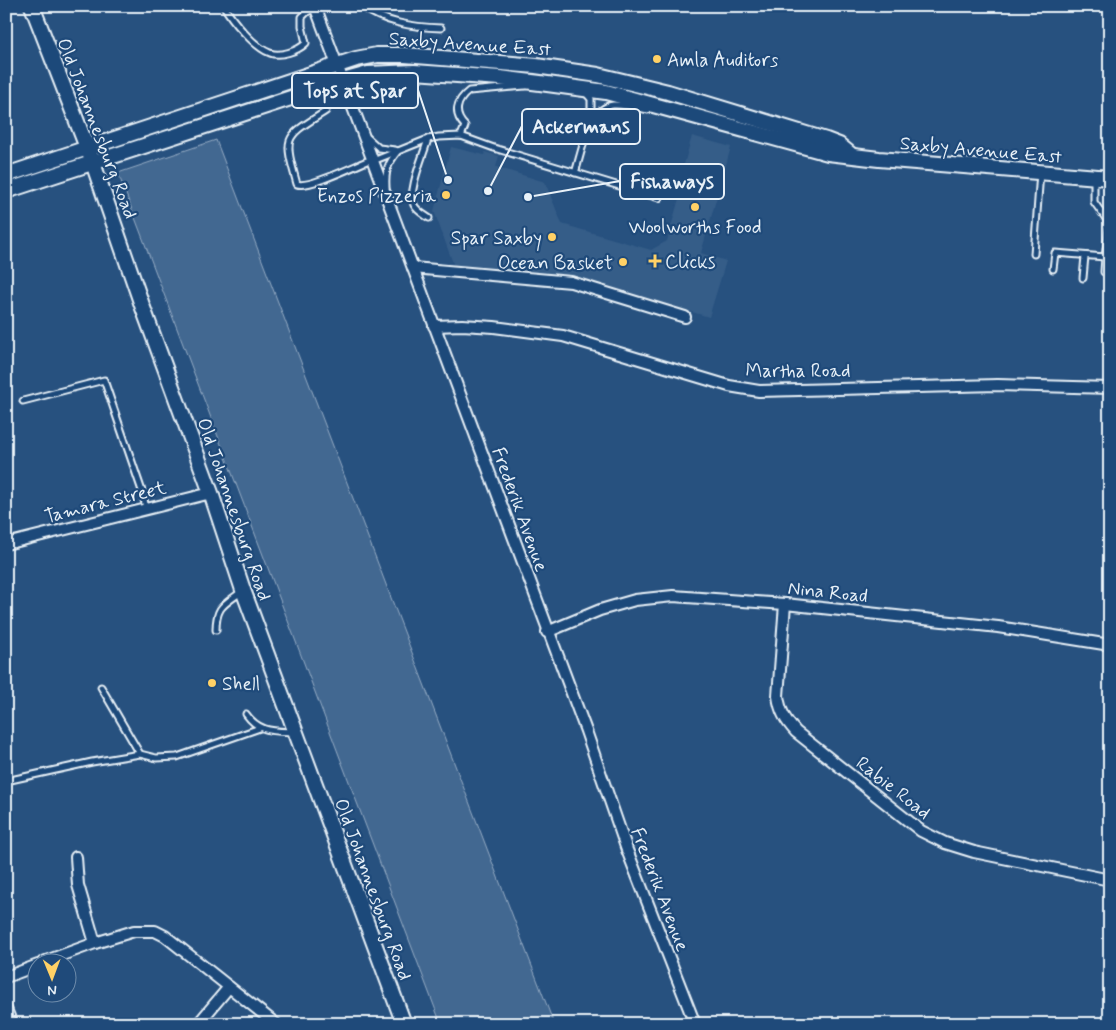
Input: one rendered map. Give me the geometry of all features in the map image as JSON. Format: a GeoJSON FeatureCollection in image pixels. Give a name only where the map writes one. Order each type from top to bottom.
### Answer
{"type":"FeatureCollection","features":[{"type":"Feature","properties":{"kind":"street","name":"Old Johannesburg Road"},"geometry":{"type":"LineString","coordinates":[[32,6],[93,163],[143,308],[212,493],[243,590],[404,1024]]}},
{"type":"Feature","properties":{"kind":"street","name":"Frederik Avenue"},"geometry":{"type":"LineString","coordinates":[[316,7],[586,731],[627,850],[694,1024]]}},
{"type":"Feature","properties":{"kind":"street","name":"Saxby Avenue East"},"geometry":{"type":"LineString","coordinates":[[6,175],[356,59],[378,55],[405,55],[536,66],[598,75],[668,92],[826,140],[839,145],[850,154]]}},
{"type":"Feature","properties":{"kind":"street","name":"Saxby Avenue East"},"geometry":{"type":"LineString","coordinates":[[6,191],[343,81],[368,74],[414,72],[540,82],[606,92],[828,153],[1110,178]]}},
{"type":"Feature","properties":{"kind":"street"},"geometry":{"type":"LineString","coordinates":[[413,268],[571,282],[685,317]]}},
{"type":"Feature","properties":{"kind":"street","name":"Martha Road"},"geometry":{"type":"LineString","coordinates":[[434,326],[494,327],[563,336],[729,386],[759,391],[998,385],[1110,388]]}},
{"type":"Feature","properties":{"kind":"street","name":"Tamara Street"},"geometry":{"type":"LineString","coordinates":[[6,544],[212,493]]}},
{"type":"Feature","properties":{"kind":"street","name":"Nina Road"},"geometry":{"type":"LineString","coordinates":[[548,632],[600,610],[635,600],[662,596],[785,604],[1008,628],[1110,644]]}},
{"type":"Feature","properties":{"kind":"street","name":"Rabie Road"},"geometry":{"type":"LineString","coordinates":[[785,604],[778,696],[780,710],[786,721],[796,732],[914,826],[945,843],[974,852],[1110,880]]}},
{"type":"Feature","properties":{"kind":"street"},"geometry":{"type":"LineString","coordinates":[[76,857],[78,885],[95,943]]}},
{"type":"Feature","properties":{"kind":"street"},"geometry":{"type":"LineString","coordinates":[[70,952],[134,931],[155,931],[165,936],[276,1024]]}},
{"type":"Feature","properties":{"kind":"street"},"geometry":{"type":"LineString","coordinates":[[6,977],[28,969]]}},
{"type":"Feature","properties":{"kind":"street"},"geometry":{"type":"LineString","coordinates":[[198,1024],[229,987]]}},
{"type":"Feature","properties":{"kind":"street"},"geometry":{"type":"LineString","coordinates":[[6,1008],[12,1024]]}},
{"type":"Feature","properties":{"kind":"lane"},"geometry":{"type":"LineString","coordinates":[[224,6],[236,24],[263,50],[271,54],[297,50],[306,44],[301,20],[303,15],[316,7]]}},
{"type":"Feature","properties":{"kind":"lane"},"geometry":{"type":"LineString","coordinates":[[361,6],[387,21],[406,25],[441,28]]}},
{"type":"Feature","properties":{"kind":"lane"},"geometry":{"type":"LineString","coordinates":[[461,136],[465,126],[458,117],[457,109],[464,95],[469,91],[522,87],[540,82]]}},
{"type":"Feature","properties":{"kind":"lane"},"geometry":{"type":"LineString","coordinates":[[579,88],[591,100],[591,121]]}},
{"type":"Feature","properties":{"kind":"lane"},"geometry":{"type":"LineString","coordinates":[[575,173],[591,121],[597,112],[603,109],[615,105],[689,118],[700,118]]}},
{"type":"Feature","properties":{"kind":"lane"},"geometry":{"type":"LineString","coordinates":[[326,111],[296,130],[290,140],[288,148],[289,157],[297,184],[303,186],[325,179],[428,139],[461,136],[494,148],[658,198]]}},
{"type":"Feature","properties":{"kind":"lane"},"geometry":{"type":"LineString","coordinates":[[362,133],[379,148],[393,151],[401,150]]}},
{"type":"Feature","properties":{"kind":"lane"},"geometry":{"type":"LineString","coordinates":[[428,139],[411,195],[414,206],[419,212],[429,218]]}},
{"type":"Feature","properties":{"kind":"lane"},"geometry":{"type":"LineString","coordinates":[[387,201],[387,170],[391,160],[401,150]]}},
{"type":"Feature","properties":{"kind":"lane"},"geometry":{"type":"LineString","coordinates":[[1034,254],[1040,172]]}},
{"type":"Feature","properties":{"kind":"lane"},"geometry":{"type":"LineString","coordinates":[[1094,177],[1094,202],[1109,222],[1104,272],[1110,272]]}},
{"type":"Feature","properties":{"kind":"lane"},"geometry":{"type":"LineString","coordinates":[[1053,269],[1055,253],[1105,257]]}},
{"type":"Feature","properties":{"kind":"lane"},"geometry":{"type":"LineString","coordinates":[[1083,278],[1085,256]]}},
{"type":"Feature","properties":{"kind":"lane"},"geometry":{"type":"LineString","coordinates":[[23,401],[104,380],[146,508]]}},
{"type":"Feature","properties":{"kind":"lane"},"geometry":{"type":"LineString","coordinates":[[216,630],[216,618],[221,607],[243,590]]}},
{"type":"Feature","properties":{"kind":"lane"},"geometry":{"type":"LineString","coordinates":[[101,687],[140,754]]}},
{"type":"Feature","properties":{"kind":"lane"},"geometry":{"type":"LineString","coordinates":[[246,714],[252,723],[260,728],[268,731],[296,733]]}},
{"type":"Feature","properties":{"kind":"lane"},"geometry":{"type":"LineString","coordinates":[[6,780],[140,754],[165,759],[177,757],[260,728]]}},
{"type":"Feature","properties":{"kind":"shaded area"},"geometry":{"type":"Polygon","coordinates":[[[692,136],[731,147],[701,253],[726,261],[709,317],[576,278],[454,266],[434,211],[451,147],[484,155],[485,152],[499,156],[496,167],[545,182],[562,224],[651,250],[667,241],[687,170],[683,168],[692,136]]]}},
{"type":"Feature","properties":{"kind":"shaded area"},"geometry":{"type":"Polygon","coordinates":[[[216,140],[554,1024],[441,1024],[118,173],[216,140]]]}},
{"type":"Feature","properties":{"kind":"place","name":"Amla Auditors"},"geometry":{"type":"Point","coordinates":[657,59]}},
{"type":"Feature","properties":{"kind":"place","name":"Tops at Spar"},"geometry":{"type":"Point","coordinates":[448,180]}},
{"type":"Feature","properties":{"kind":"place","name":"Ackermans"},"geometry":{"type":"Point","coordinates":[488,191]}},
{"type":"Feature","properties":{"kind":"place","name":"Enzos Pizzeria"},"geometry":{"type":"Point","coordinates":[446,195]}},
{"type":"Feature","properties":{"kind":"place","name":"Fishaways"},"geometry":{"type":"Point","coordinates":[528,197]}},
{"type":"Feature","properties":{"kind":"place","name":"Woolworths Food"},"geometry":{"type":"Point","coordinates":[695,207]}},
{"type":"Feature","properties":{"kind":"place","name":"Spar Saxby"},"geometry":{"type":"Point","coordinates":[552,237]}},
{"type":"Feature","properties":{"kind":"place","name":"Clicks"},"geometry":{"type":"Point","coordinates":[655,261]}},
{"type":"Feature","properties":{"kind":"place","name":"Ocean Basket"},"geometry":{"type":"Point","coordinates":[623,262]}},
{"type":"Feature","properties":{"kind":"place","name":"Shell"},"geometry":{"type":"Point","coordinates":[212,683]}}]}
